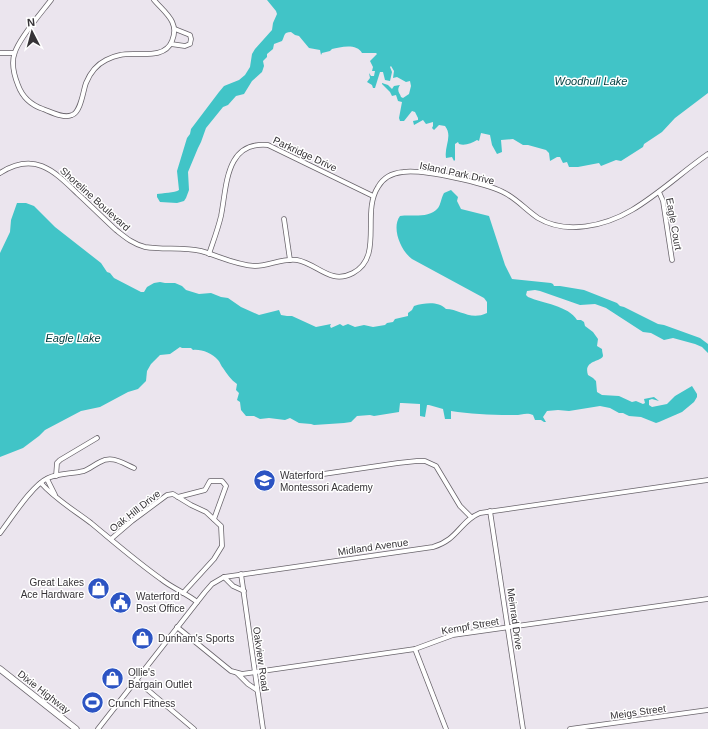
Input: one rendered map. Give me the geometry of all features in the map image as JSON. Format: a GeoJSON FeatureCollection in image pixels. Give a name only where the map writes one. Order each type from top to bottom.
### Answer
{"type":"FeatureCollection","features":[{"type":"Feature","properties":{"kind":"main road","name":"Dixie Highway"},"geometry":{"type":"LineString","coordinates":[[0,669],[76,729]]}},
{"type":"Feature","properties":{"kind":"street"},"geometry":{"type":"LineString","coordinates":[[51,0],[18,45],[14,54],[15,79],[19,88],[31,104],[58,114],[69,116],[76,113],[86,83],[92,72],[99,64],[120,54],[160,52],[171,44],[175,32],[174,28],[170,18],[154,0]]}},
{"type":"Feature","properties":{"kind":"street"},"geometry":{"type":"LineString","coordinates":[[171,44],[185,46],[190,44],[191,39],[190,35],[174,28]]}},
{"type":"Feature","properties":{"kind":"street"},"geometry":{"type":"LineString","coordinates":[[0,53],[14,54]]}},
{"type":"Feature","properties":{"kind":"street","name":"Parkridge Drive"},"geometry":{"type":"LineString","coordinates":[[209,254],[220,220],[229,171],[239,153],[253,146],[268,145],[373,196]]}},
{"type":"Feature","properties":{"kind":"street","name":"Island Park Drive"},"geometry":{"type":"LineString","coordinates":[[373,196],[381,182],[395,173],[410,172],[432,174],[490,186],[511,197],[546,222],[568,228],[612,219],[632,210],[660,192],[708,154]]}},
{"type":"Feature","properties":{"kind":"street","name":"Shoreline Boulevard"},"geometry":{"type":"LineString","coordinates":[[0,173],[10,167],[18,165],[36,165],[47,168],[61,177],[112,226],[128,240],[136,244],[152,248],[202,252],[236,264],[256,266],[282,260],[306,262],[328,275],[334,276],[350,274],[358,270],[367,259],[371,247],[370,209],[373,196]]}},
{"type":"Feature","properties":{"kind":"street","name":"Eagle Court"},"geometry":{"type":"LineString","coordinates":[[660,192],[663,201],[672,260]]}},
{"type":"Feature","properties":{"kind":"street"},"geometry":{"type":"LineString","coordinates":[[284,219],[290,260]]}},
{"type":"Feature","properties":{"kind":"street"},"geometry":{"type":"LineString","coordinates":[[56,476],[57,463],[60,460],[97,438]]}},
{"type":"Feature","properties":{"kind":"street"},"geometry":{"type":"LineString","coordinates":[[0,533],[34,489],[47,479],[84,471],[99,462],[110,459],[121,461],[134,468]]}},
{"type":"Feature","properties":{"kind":"street"},"geometry":{"type":"LineString","coordinates":[[303,477],[398,463],[425,461],[436,466],[460,506],[471,517]]}},
{"type":"Feature","properties":{"kind":"street"},"geometry":{"type":"LineString","coordinates":[[47,479],[55,496]]}},
{"type":"Feature","properties":{"kind":"street","name":"Midland Avenue"},"geometry":{"type":"LineString","coordinates":[[98,729],[197,602],[212,584],[224,577],[433,547],[449,540],[471,517],[480,513],[708,480]]}},
{"type":"Feature","properties":{"kind":"street"},"geometry":{"type":"LineString","coordinates":[[178,496],[205,490],[210,481],[222,481],[226,486],[214,519],[221,526],[222,546],[214,559],[182,592]]}},
{"type":"Feature","properties":{"kind":"street"},"geometry":{"type":"LineString","coordinates":[[40,483],[48,492],[111,539],[159,578],[197,602]]}},
{"type":"Feature","properties":{"kind":"street","name":"Oak Hill Drive"},"geometry":{"type":"LineString","coordinates":[[111,539],[132,520],[167,495],[173,494],[178,496],[191,505],[206,512],[214,519]]}},
{"type":"Feature","properties":{"kind":"street","name":"Meinrad Drive"},"geometry":{"type":"LineString","coordinates":[[490,511],[523,729]]}},
{"type":"Feature","properties":{"kind":"street","name":"Oakview Road"},"geometry":{"type":"LineString","coordinates":[[241,574],[263,729]]}},
{"type":"Feature","properties":{"kind":"street"},"geometry":{"type":"LineString","coordinates":[[224,577],[233,586],[244,592]]}},
{"type":"Feature","properties":{"kind":"street","name":"Kempf Street"},"geometry":{"type":"LineString","coordinates":[[237,673],[242,674],[415,648],[453,635],[708,599]]}},
{"type":"Feature","properties":{"kind":"street"},"geometry":{"type":"LineString","coordinates":[[177,627],[257,690]]}},
{"type":"Feature","properties":{"kind":"street"},"geometry":{"type":"LineString","coordinates":[[415,648],[446,729]]}},
{"type":"Feature","properties":{"kind":"street"},"geometry":{"type":"LineString","coordinates":[[136,680],[194,729]]}},
{"type":"Feature","properties":{"kind":"street","name":"Meigs Street"},"geometry":{"type":"LineString","coordinates":[[570,729],[708,710]]}},
{"type":"Feature","properties":{"kind":"water","name":"Woodhull Lake"},"geometry":{"type":"Polygon","coordinates":[[[267,0],[708,0],[708,93],[675,118],[662,132],[644,144],[643,147],[621,161],[616,160],[601,166],[599,163],[569,167],[567,162],[563,163],[560,157],[550,161],[549,153],[546,150],[523,145],[513,139],[501,140],[502,152],[497,154],[492,145],[490,135],[481,133],[479,141],[477,140],[461,145],[458,142],[455,144],[454,161],[452,157],[446,158],[448,134],[445,126],[439,125],[434,130],[432,128],[433,122],[426,124],[423,120],[414,125],[413,121],[418,120],[418,118],[415,112],[412,111],[404,121],[400,121],[399,118],[402,102],[398,101],[396,95],[392,96],[382,84],[388,85],[392,89],[394,86],[400,85],[398,90],[403,98],[409,94],[411,86],[410,81],[406,82],[397,77],[393,78],[394,71],[391,66],[392,72],[390,81],[385,80],[383,72],[380,72],[375,88],[367,82],[370,78],[369,73],[371,76],[374,76],[375,71],[372,71],[373,67],[370,61],[377,54],[376,53],[362,53],[356,48],[348,46],[332,49],[322,53],[321,55],[320,50],[309,48],[299,36],[288,32],[282,41],[274,44],[273,49],[267,54],[267,57],[263,61],[264,66],[262,72],[252,81],[244,94],[236,96],[228,105],[223,107],[206,128],[188,172],[189,190],[184,201],[177,203],[160,202],[157,194],[179,190],[177,171],[191,129],[224,86],[239,80],[245,75],[250,67],[252,54],[255,49],[272,30],[277,14],[267,0]]]}},
{"type":"Feature","properties":{"kind":"water","name":"Eagle Lake"},"geometry":{"type":"Polygon","coordinates":[[[451,190],[458,197],[457,201],[461,209],[489,216],[505,265],[512,279],[551,283],[554,286],[584,290],[617,303],[620,306],[658,324],[700,338],[708,344],[708,353],[702,347],[695,344],[673,338],[664,340],[651,333],[643,332],[606,308],[595,304],[580,305],[540,291],[527,291],[526,295],[528,297],[568,311],[577,320],[584,322],[585,326],[593,332],[598,339],[597,346],[602,349],[603,356],[590,364],[587,370],[588,375],[596,381],[597,392],[602,395],[619,396],[632,402],[636,401],[643,404],[645,403],[644,399],[654,397],[659,401],[652,399],[649,400],[649,405],[652,407],[667,404],[675,396],[692,386],[697,394],[694,402],[682,412],[656,423],[641,417],[629,416],[610,408],[600,406],[569,411],[547,411],[543,417],[546,422],[544,422],[541,420],[535,420],[533,415],[528,414],[490,415],[451,411],[451,419],[445,419],[443,409],[429,405],[427,405],[425,417],[420,416],[420,404],[400,403],[399,412],[374,416],[357,416],[351,422],[314,425],[299,423],[290,418],[285,420],[269,418],[260,419],[254,416],[246,416],[241,410],[240,402],[237,400],[239,393],[236,390],[237,384],[229,377],[218,360],[213,355],[206,352],[180,347],[170,354],[160,355],[151,364],[147,371],[146,381],[138,389],[128,392],[100,407],[81,411],[45,430],[23,448],[0,457],[0,253],[10,232],[11,220],[17,203],[26,203],[34,206],[55,227],[101,263],[107,272],[114,278],[141,292],[144,292],[147,287],[154,283],[175,283],[182,286],[186,290],[199,294],[211,293],[228,298],[241,307],[259,315],[279,310],[281,315],[292,316],[316,327],[331,324],[331,328],[340,324],[343,326],[348,324],[355,327],[364,325],[373,327],[385,325],[393,322],[395,319],[408,316],[408,313],[414,306],[427,304],[443,306],[446,309],[475,316],[487,313],[487,302],[484,298],[412,259],[404,251],[398,239],[397,221],[400,216],[430,214],[438,208],[444,193],[451,190]]]}},
{"type":"Feature","properties":{"kind":"place","name":"Waterford Montessori Academy"},"geometry":{"type":"Point","coordinates":[265,481]}},
{"type":"Feature","properties":{"kind":"place","name":"Great Lakes Ace Hardware"},"geometry":{"type":"Point","coordinates":[99,588]}},
{"type":"Feature","properties":{"kind":"place","name":"Waterford Post Office"},"geometry":{"type":"Point","coordinates":[121,602]}},
{"type":"Feature","properties":{"kind":"place","name":"Dunham's Sports"},"geometry":{"type":"Point","coordinates":[143,638]}},
{"type":"Feature","properties":{"kind":"place","name":"Ollie's Bargain Outlet"},"geometry":{"type":"Point","coordinates":[112,678]}},
{"type":"Feature","properties":{"kind":"place","name":"Crunch Fitness"},"geometry":{"type":"Point","coordinates":[93,703]}}]}
